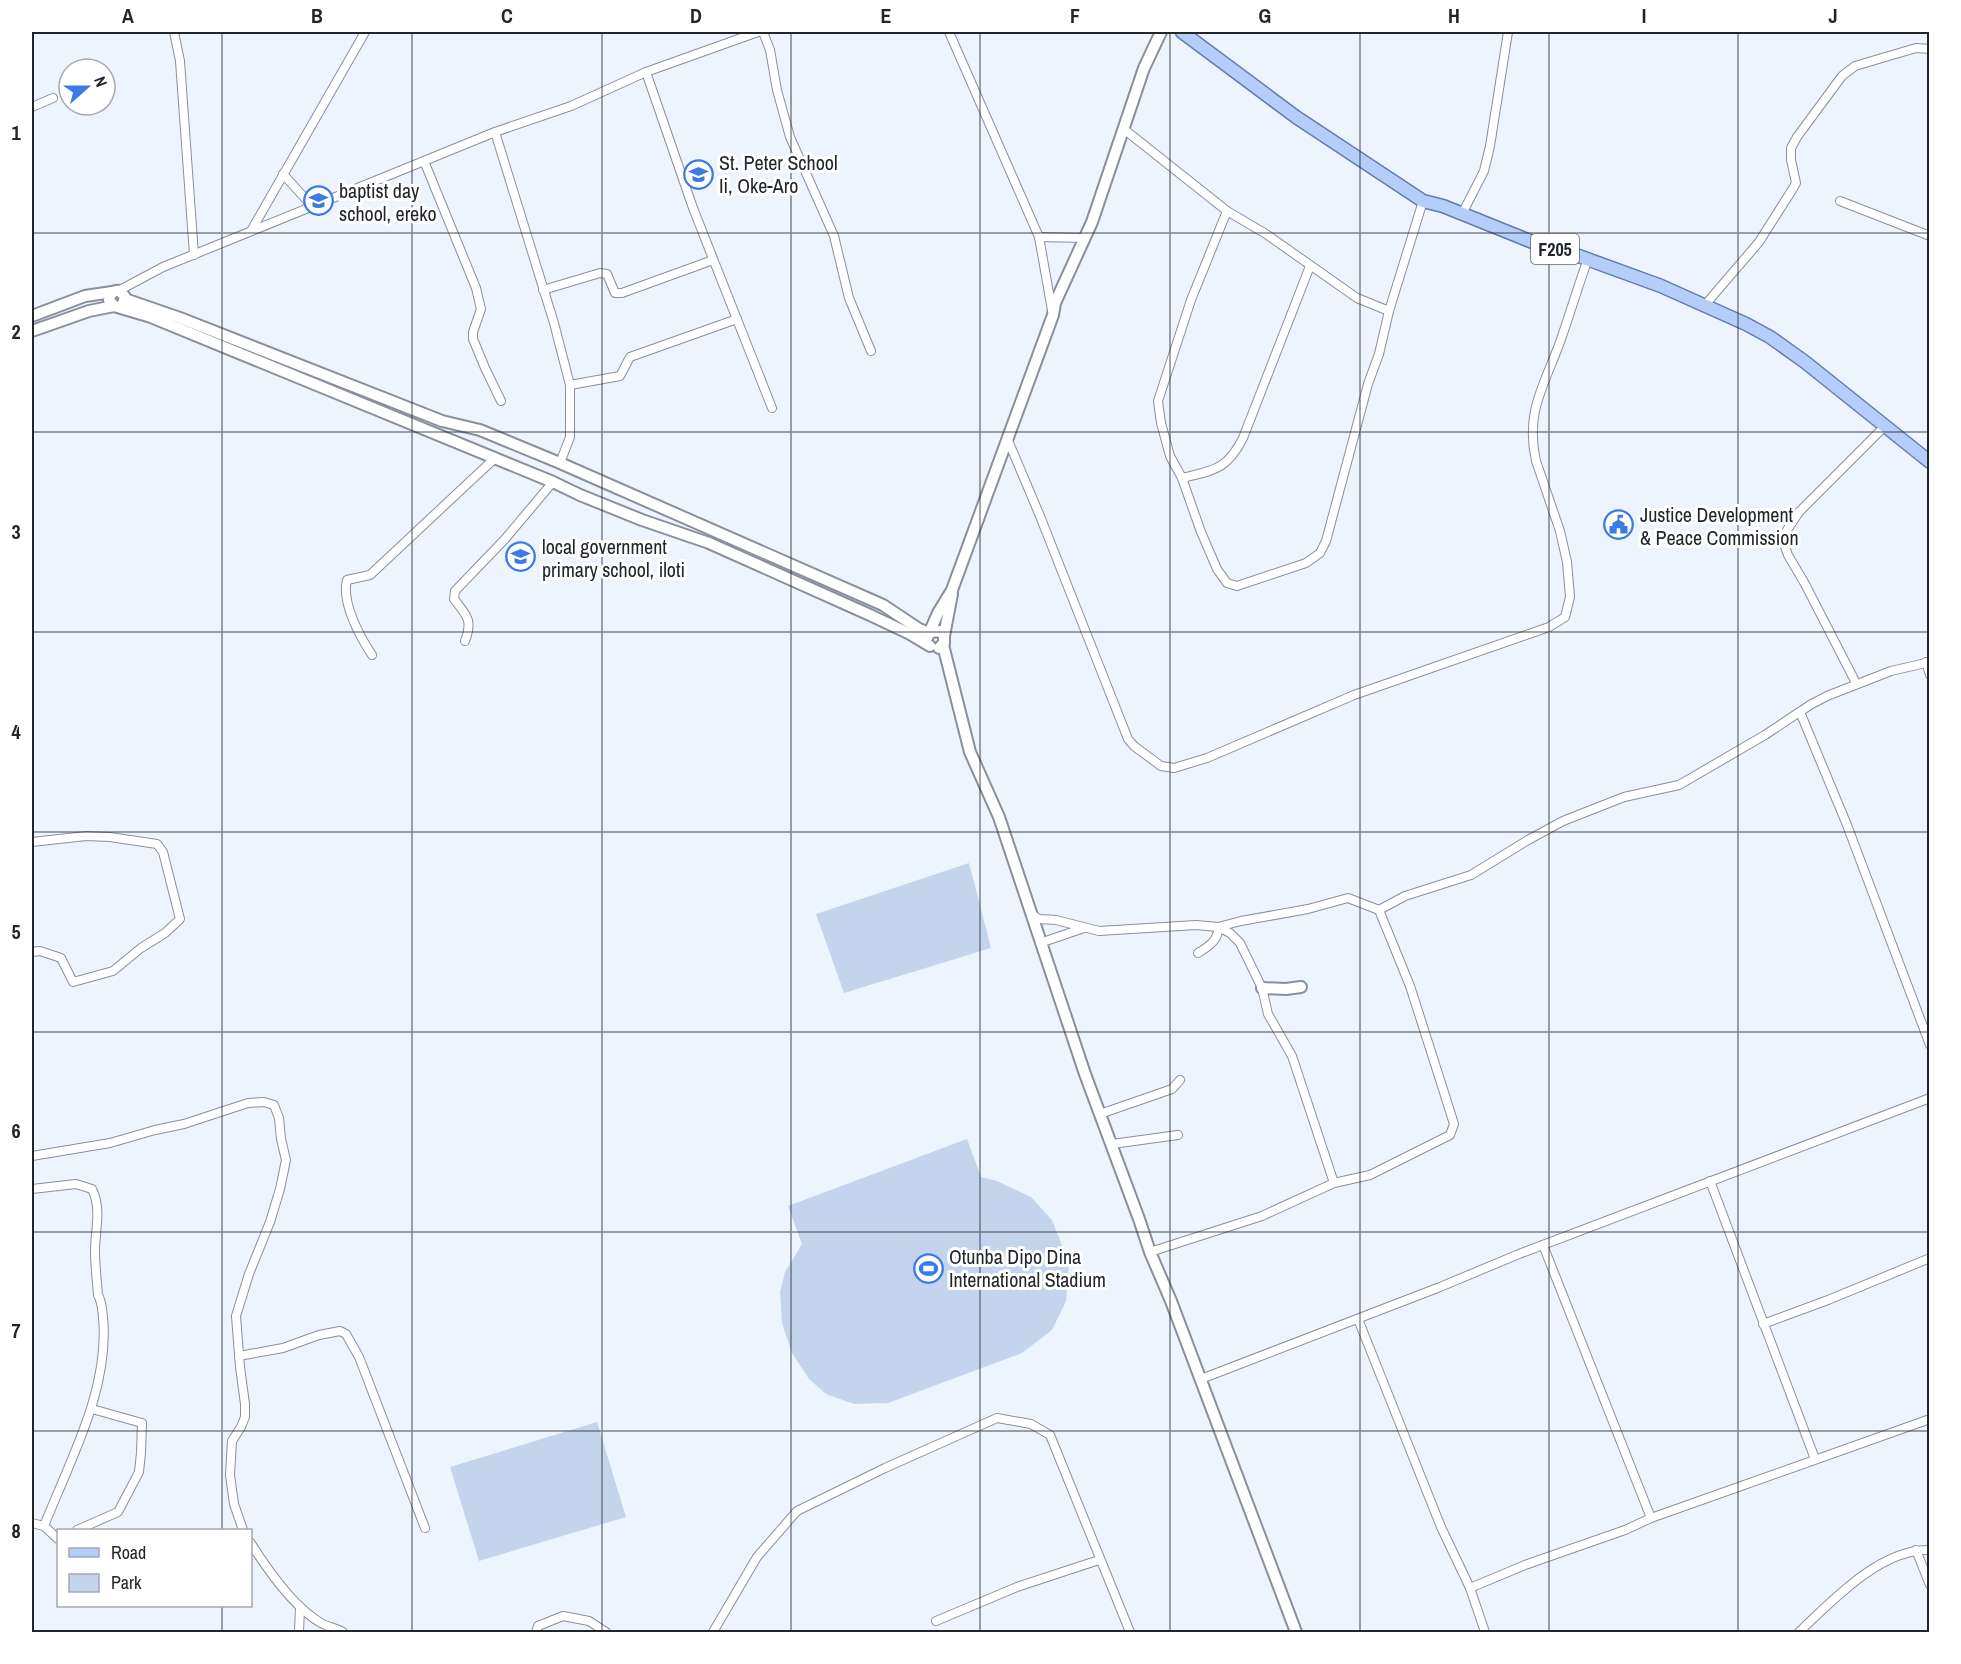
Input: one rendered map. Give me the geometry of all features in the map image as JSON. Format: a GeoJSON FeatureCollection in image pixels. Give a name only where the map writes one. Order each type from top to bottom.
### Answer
{"type":"FeatureCollection","features":[{"type":"Feature","properties":{"kind":"main road","name":"F205"},"geometry":{"type":"LineString","coordinates":[[1182,32],[1296,117],[1423,201],[1443,206],[1535,243],[1588,259],[1661,286],[1770,337],[1805,362],[1929,462]]}},
{"type":"Feature","properties":{"kind":"street"},"geometry":{"type":"LineString","coordinates":[[174,32],[180,61],[194,255]]}},
{"type":"Feature","properties":{"kind":"street"},"geometry":{"type":"LineString","coordinates":[[251,231],[365,32]]}},
{"type":"Feature","properties":{"kind":"street"},"geometry":{"type":"LineString","coordinates":[[32,331],[118,299],[163,267],[495,132],[571,106],[646,72],[758,32]]}},
{"type":"Feature","properties":{"kind":"street"},"geometry":{"type":"LineString","coordinates":[[763,32],[770,50],[777,90],[790,138],[834,236],[849,298],[871,351]]}},
{"type":"Feature","properties":{"kind":"street"},"geometry":{"type":"LineString","coordinates":[[950,32],[1039,237],[1053,315]]}},
{"type":"Feature","properties":{"kind":"street"},"geometry":{"type":"LineString","coordinates":[[930,646],[927,640],[930,632],[952,590],[1053,315],[1055,303],[1085,238],[1125,130],[1144,68],[1161,32]]}},
{"type":"Feature","properties":{"kind":"street"},"geometry":{"type":"LineString","coordinates":[[1462,214],[1484,171],[1509,32]]}},
{"type":"Feature","properties":{"kind":"street"},"geometry":{"type":"LineString","coordinates":[[1705,305],[1759,242],[1792,190],[1796,183],[1791,148],[1842,76],[1855,66],[1916,48],[1929,49]]}},
{"type":"Feature","properties":{"kind":"street"},"geometry":{"type":"LineString","coordinates":[[646,72],[713,260],[772,408]]}},
{"type":"Feature","properties":{"kind":"street"},"geometry":{"type":"LineString","coordinates":[[32,107],[53,98]]}},
{"type":"Feature","properties":{"kind":"street"},"geometry":{"type":"LineString","coordinates":[[1125,130],[1227,211],[1266,234],[1357,298],[1389,311]]}},
{"type":"Feature","properties":{"kind":"street"},"geometry":{"type":"LineString","coordinates":[[495,132],[570,386],[570,437],[560,463]]}},
{"type":"Feature","properties":{"kind":"street"},"geometry":{"type":"LineString","coordinates":[[424,161],[476,288],[481,309],[473,332],[473,339],[501,401]]}},
{"type":"Feature","properties":{"kind":"street"},"geometry":{"type":"LineString","coordinates":[[283,174],[312,206]]}},
{"type":"Feature","properties":{"kind":"street"},"geometry":{"type":"LineString","coordinates":[[1227,211],[1191,300],[1158,400],[1161,423],[1170,456],[1182,478],[1201,532],[1217,569],[1227,583],[1237,586],[1306,564],[1315,558],[1326,541],[1334,519],[1389,311],[1423,201]]}},
{"type":"Feature","properties":{"kind":"street"},"geometry":{"type":"LineString","coordinates":[[1840,201],[1929,236]]}},
{"type":"Feature","properties":{"kind":"street"},"geometry":{"type":"LineString","coordinates":[[1039,237],[1085,238]]}},
{"type":"Feature","properties":{"kind":"street"},"geometry":{"type":"LineString","coordinates":[[1007,438],[1128,740],[1161,766],[1174,768],[1207,758],[1354,695],[1549,627],[1565,617],[1570,597],[1567,562],[1560,531],[1536,461],[1533,421],[1535,406],[1560,344],[1588,259]]}},
{"type":"Feature","properties":{"kind":"street"},"geometry":{"type":"LineString","coordinates":[[543,290],[600,273],[607,274],[615,293],[622,293],[713,260]]}},
{"type":"Feature","properties":{"kind":"street"},"geometry":{"type":"LineString","coordinates":[[1182,478],[1210,471],[1234,455],[1243,438],[1310,266]]}},
{"type":"Feature","properties":{"kind":"street"},"geometry":{"type":"LineString","coordinates":[[32,316],[86,296],[118,299],[190,321],[442,420],[480,430],[560,463],[883,605],[919,629],[930,632],[940,631],[970,752],[999,818],[1040,943],[1150,1252],[1201,1379],[1296,1632]]}},
{"type":"Feature","properties":{"kind":"street"},"geometry":{"type":"LineString","coordinates":[[118,299],[151,317],[554,482],[580,495],[719,548],[870,615],[930,646],[937,648],[943,640],[952,601],[952,590]]}},
{"type":"Feature","properties":{"kind":"street"},"geometry":{"type":"LineString","coordinates":[[570,386],[620,376],[630,357],[737,319]]}},
{"type":"Feature","properties":{"kind":"street"},"geometry":{"type":"LineString","coordinates":[[1856,683],[1788,555],[1784,536],[1799,512],[1884,426]]}},
{"type":"Feature","properties":{"kind":"street"},"geometry":{"type":"LineString","coordinates":[[372,655],[359,636],[345,589],[347,580],[370,575],[495,458]]}},
{"type":"Feature","properties":{"kind":"street"},"geometry":{"type":"LineString","coordinates":[[465,641],[469,629],[469,618],[454,599],[455,591],[505,539],[554,482]]}},
{"type":"Feature","properties":{"kind":"street"},"geometry":{"type":"LineString","coordinates":[[1379,910],[1405,896],[1471,875],[1563,821],[1624,797],[1678,785],[1746,747],[1810,705],[1856,683],[1928,662],[1929,675]]}},
{"type":"Feature","properties":{"kind":"street"},"geometry":{"type":"LineString","coordinates":[[1800,712],[1847,825],[1929,1046]]}},
{"type":"Feature","properties":{"kind":"street"},"geometry":{"type":"LineString","coordinates":[[32,842],[98,837],[157,844],[164,852],[180,919],[165,933],[141,948],[113,971],[73,982],[61,958],[40,951],[32,952]]}},
{"type":"Feature","properties":{"kind":"street"},"geometry":{"type":"LineString","coordinates":[[1031,914],[1040,919],[1056,920],[1099,931],[1196,925],[1218,927],[1308,909],[1348,898],[1379,910],[1410,986],[1454,1124],[1450,1135],[1370,1175],[1334,1183],[1262,1216],[1150,1252]]}},
{"type":"Feature","properties":{"kind":"street"},"geometry":{"type":"LineString","coordinates":[[1198,953],[1213,943],[1219,933],[1218,927]]}},
{"type":"Feature","properties":{"kind":"street"},"geometry":{"type":"LineString","coordinates":[[1218,927],[1230,933],[1240,943],[1262,988],[1268,1014],[1292,1056],[1334,1183]]}},
{"type":"Feature","properties":{"kind":"street"},"geometry":{"type":"LineString","coordinates":[[1040,943],[1085,928]]}},
{"type":"Feature","properties":{"kind":"street"},"geometry":{"type":"LineString","coordinates":[[1262,988],[1301,987]]}},
{"type":"Feature","properties":{"kind":"street"},"geometry":{"type":"LineString","coordinates":[[1100,1114],[1172,1089],[1180,1080]]}},
{"type":"Feature","properties":{"kind":"street"},"geometry":{"type":"LineString","coordinates":[[1201,1379],[1543,1245],[1929,1098]]}},
{"type":"Feature","properties":{"kind":"street"},"geometry":{"type":"LineString","coordinates":[[32,1156],[110,1143],[155,1130],[184,1125],[248,1103],[264,1102],[274,1106],[279,1118],[286,1160],[270,1222],[249,1274],[236,1316],[245,1416],[232,1441],[230,1475],[234,1504],[243,1529]]}},
{"type":"Feature","properties":{"kind":"street"},"geometry":{"type":"LineString","coordinates":[[1112,1144],[1178,1135]]}},
{"type":"Feature","properties":{"kind":"street"},"geometry":{"type":"LineString","coordinates":[[1710,1181],[1815,1459]]}},
{"type":"Feature","properties":{"kind":"street"},"geometry":{"type":"LineString","coordinates":[[32,1189],[76,1184],[92,1189],[96,1197],[98,1212],[95,1250],[104,1350],[92,1409],[44,1526]]}},
{"type":"Feature","properties":{"kind":"street"},"geometry":{"type":"LineString","coordinates":[[1543,1245],[1651,1518]]}},
{"type":"Feature","properties":{"kind":"street"},"geometry":{"type":"LineString","coordinates":[[1763,1324],[1929,1258]]}},
{"type":"Feature","properties":{"kind":"street"},"geometry":{"type":"LineString","coordinates":[[1358,1319],[1441,1527],[1470,1588],[1485,1632]]}},
{"type":"Feature","properties":{"kind":"street"},"geometry":{"type":"LineString","coordinates":[[239,1356],[283,1348],[319,1335],[340,1331],[346,1334],[359,1357],[425,1528]]}},
{"type":"Feature","properties":{"kind":"street"},"geometry":{"type":"LineString","coordinates":[[80,1529],[118,1512],[139,1472],[141,1453],[142,1423],[92,1409]]}},
{"type":"Feature","properties":{"kind":"street"},"geometry":{"type":"LineString","coordinates":[[713,1632],[757,1557],[797,1512],[885,1468],[997,1418],[1031,1424],[1050,1435],[1130,1632]]}},
{"type":"Feature","properties":{"kind":"street"},"geometry":{"type":"LineString","coordinates":[[1470,1588],[1525,1565],[1626,1530],[1651,1518],[1929,1419]]}},
{"type":"Feature","properties":{"kind":"street"},"geometry":{"type":"LineString","coordinates":[[32,1523],[44,1526],[57,1538]]}},
{"type":"Feature","properties":{"kind":"street"},"geometry":{"type":"LineString","coordinates":[[252,1545],[270,1572],[300,1607],[322,1623],[343,1632]]}},
{"type":"Feature","properties":{"kind":"street"},"geometry":{"type":"LineString","coordinates":[[1799,1632],[1860,1578],[1881,1564],[1916,1550],[1929,1550]]}},
{"type":"Feature","properties":{"kind":"street"},"geometry":{"type":"LineString","coordinates":[[1916,1550],[1929,1585]]}},
{"type":"Feature","properties":{"kind":"street"},"geometry":{"type":"LineString","coordinates":[[936,1621],[1017,1587],[1099,1560]]}},
{"type":"Feature","properties":{"kind":"street"},"geometry":{"type":"LineString","coordinates":[[299,1632],[300,1607]]}},
{"type":"Feature","properties":{"kind":"street"},"geometry":{"type":"LineString","coordinates":[[536,1632],[538,1626],[563,1616],[589,1621],[606,1632]]}},
{"type":"Feature","properties":{"kind":"green space"},"geometry":{"type":"Polygon","coordinates":[[[969,863],[991,948],[844,993],[816,914],[969,863]]]}},
{"type":"Feature","properties":{"kind":"green space","name":"Otunba Dipo Dina International Stadium"},"geometry":{"type":"Polygon","coordinates":[[[967,1139],[981,1177],[997,1181],[1031,1197],[1052,1220],[1069,1263],[1066,1301],[1052,1330],[1022,1353],[888,1403],[854,1404],[826,1394],[809,1379],[792,1353],[782,1323],[780,1292],[785,1272],[802,1244],[788,1206],[967,1139]]]}},
{"type":"Feature","properties":{"kind":"green space"},"geometry":{"type":"Polygon","coordinates":[[[597,1422],[626,1517],[479,1561],[450,1467],[597,1422]]]}},
{"type":"Feature","properties":{"kind":"place","name":"St. Peter School Ii, Oke-Aro"},"geometry":{"type":"Point","coordinates":[698,174]}},
{"type":"Feature","properties":{"kind":"place","name":"baptist day school, ereko"},"geometry":{"type":"Point","coordinates":[318,201]}},
{"type":"Feature","properties":{"kind":"place","name":"Justice Development & Peace Commission"},"geometry":{"type":"Point","coordinates":[1619,525]}},
{"type":"Feature","properties":{"kind":"place","name":"local government primary school, iloti"},"geometry":{"type":"Point","coordinates":[521,557]}},
{"type":"Feature","properties":{"kind":"place","name":"Otunba Dipo Dina International Stadium"},"geometry":{"type":"Point","coordinates":[928,1268]}}]}
